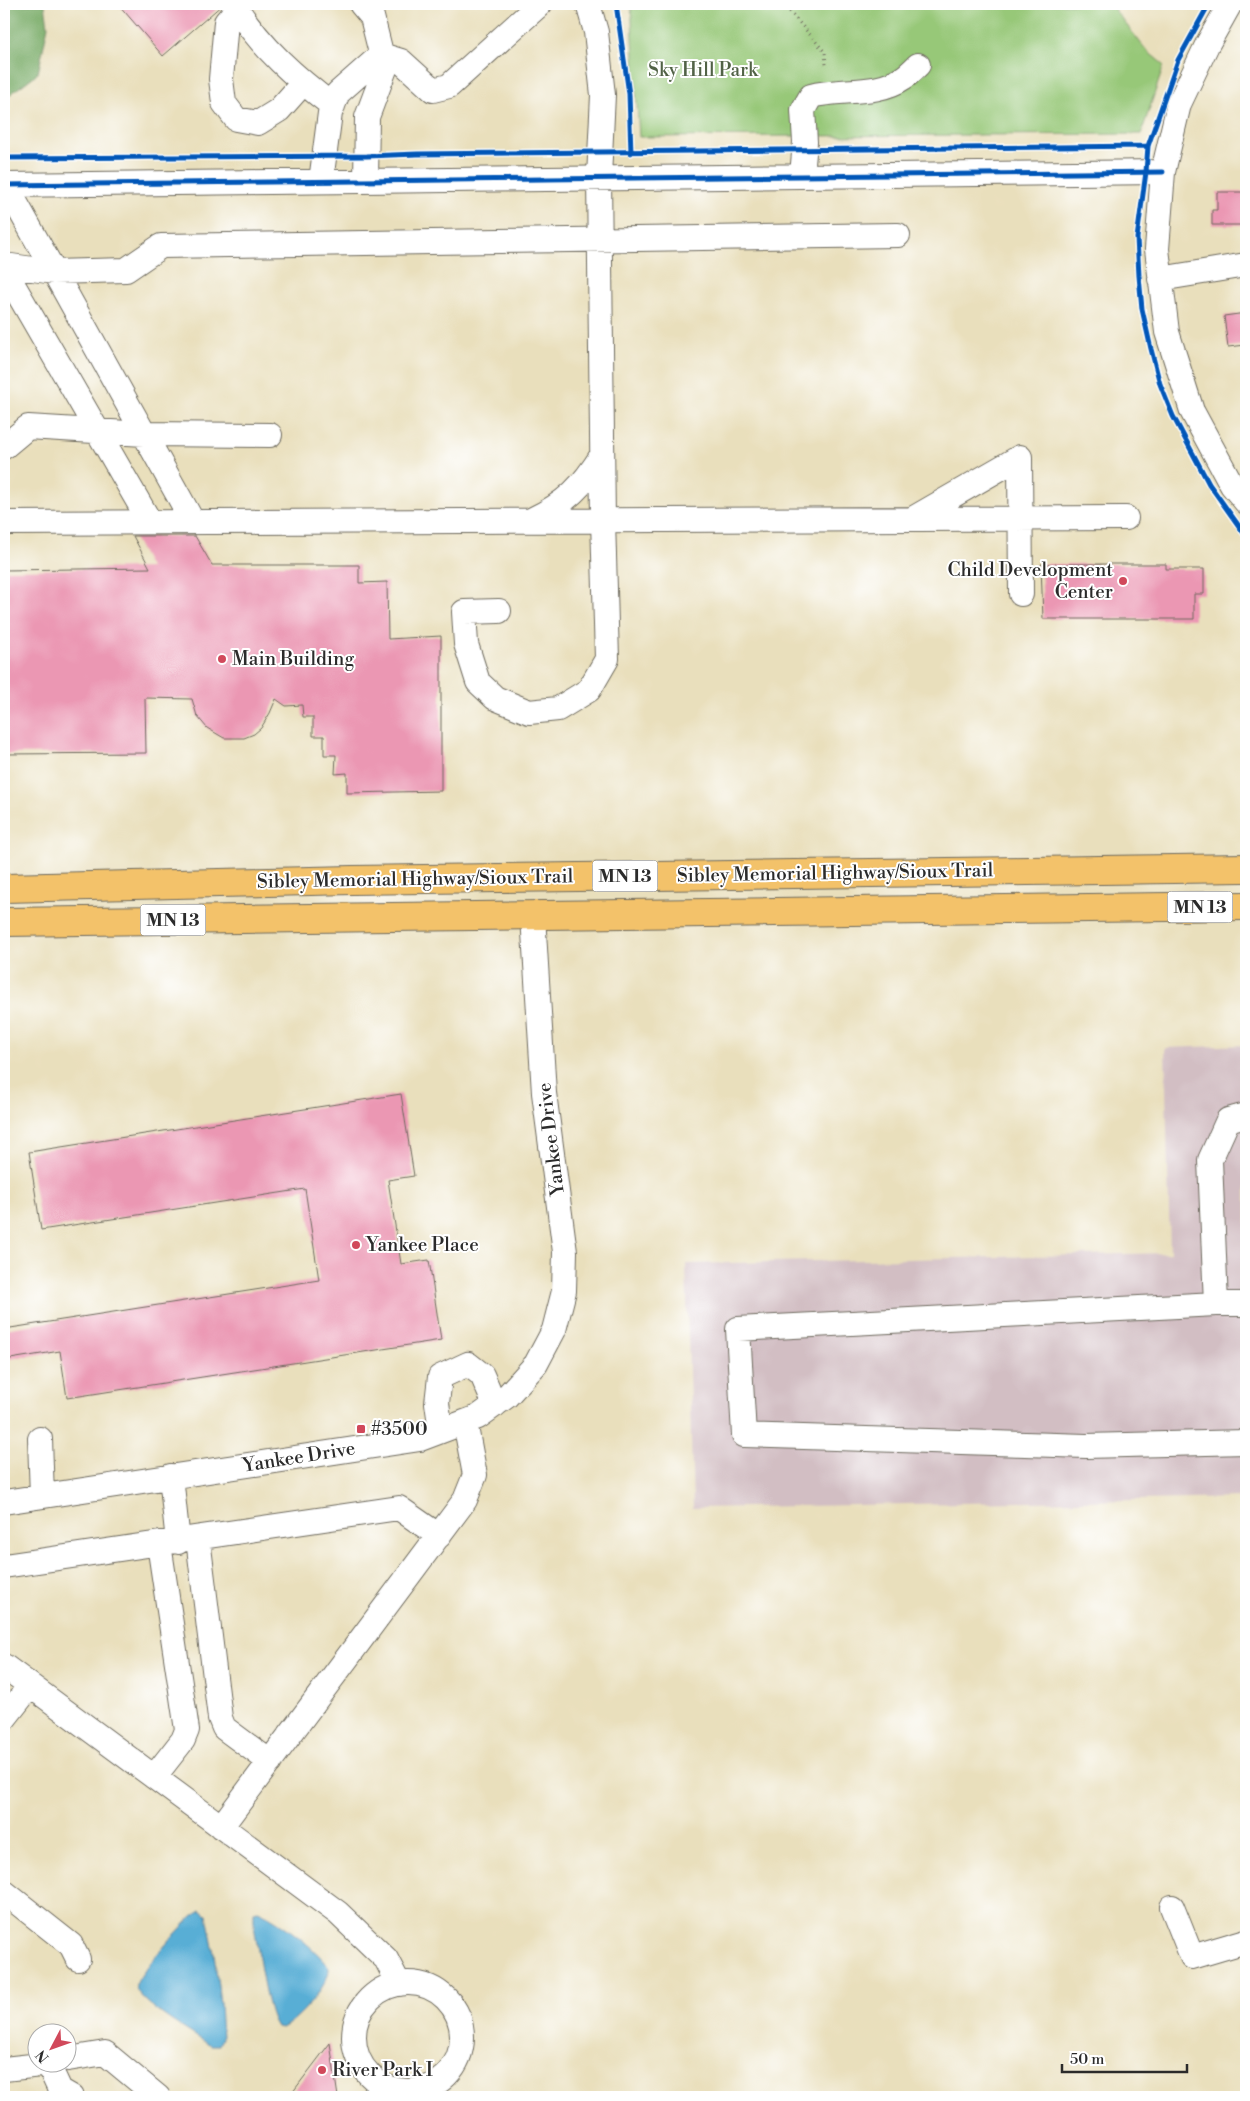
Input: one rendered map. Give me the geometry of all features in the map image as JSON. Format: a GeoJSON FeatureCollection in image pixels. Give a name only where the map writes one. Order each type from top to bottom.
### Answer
{"type":"FeatureCollection","features":[{"type":"Feature","properties":{"kind":"highway","name":"Sibley Memorial Highway/Sioux Trail"},"geometry":{"type":"LineString","coordinates":[[4,888],[352,880],[1246,868]]}},
{"type":"Feature","properties":{"kind":"highway","name":"Sibley Memorial Highway/Sioux Trail"},"geometry":{"type":"LineString","coordinates":[[4,922],[1246,906]]}},
{"type":"Feature","properties":{"kind":"street"},"geometry":{"type":"LineString","coordinates":[[361,4],[372,17],[385,69],[367,117],[366,180]]}},
{"type":"Feature","properties":{"kind":"street"},"geometry":{"type":"LineString","coordinates":[[382,55],[402,60],[433,90],[449,86],[540,4]]}},
{"type":"Feature","properties":{"kind":"street"},"geometry":{"type":"LineString","coordinates":[[499,611],[464,612],[466,644],[478,682],[494,698],[529,712],[558,710],[589,690],[607,659],[603,520],[599,177],[603,94],[596,32],[588,4]]}},
{"type":"Feature","properties":{"kind":"street"},"geometry":{"type":"LineString","coordinates":[[1230,4],[1207,44],[1180,104],[1162,172],[1157,249],[1166,332],[1192,411],[1232,485],[1246,502]]}},
{"type":"Feature","properties":{"kind":"street"},"geometry":{"type":"LineString","coordinates":[[302,83],[279,110],[258,123],[236,119],[224,103],[221,79],[226,22],[236,9],[250,30],[302,83],[333,106]]}},
{"type":"Feature","properties":{"kind":"street"},"geometry":{"type":"LineString","coordinates":[[320,181],[330,113],[338,93],[382,55]]}},
{"type":"Feature","properties":{"kind":"street"},"geometry":{"type":"LineString","coordinates":[[802,176],[805,142],[803,110],[811,96],[825,92],[876,89],[902,79],[918,66]]}},
{"type":"Feature","properties":{"kind":"street"},"geometry":{"type":"LineString","coordinates":[[193,522],[5,185],[1162,172]]}},
{"type":"Feature","properties":{"kind":"street"},"geometry":{"type":"LineString","coordinates":[[4,265],[54,272],[126,270],[161,246],[898,235]]}},
{"type":"Feature","properties":{"kind":"street"},"geometry":{"type":"LineString","coordinates":[[1160,279],[1246,265]]}},
{"type":"Feature","properties":{"kind":"street"},"geometry":{"type":"LineString","coordinates":[[4,269],[150,522]]}},
{"type":"Feature","properties":{"kind":"street"},"geometry":{"type":"LineString","coordinates":[[4,447],[28,427],[144,434],[270,435]]}},
{"type":"Feature","properties":{"kind":"street"},"geometry":{"type":"LineString","coordinates":[[529,520],[550,510],[568,498],[588,478],[602,455]]}},
{"type":"Feature","properties":{"kind":"street"},"geometry":{"type":"LineString","coordinates":[[913,519],[1020,457],[1022,518],[1021,594]]}},
{"type":"Feature","properties":{"kind":"street"},"geometry":{"type":"LineString","coordinates":[[4,523],[1126,518]]}},
{"type":"Feature","properties":{"kind":"street","name":"Yankee Drive"},"geometry":{"type":"LineString","coordinates":[[4,1502],[420,1438],[478,1417],[507,1396],[536,1364],[554,1330],[564,1291],[565,1252],[544,1093],[533,916]]}},
{"type":"Feature","properties":{"kind":"street"},"geometry":{"type":"LineString","coordinates":[[1216,1304],[1210,1160],[1228,1120],[1246,1115]]}},
{"type":"Feature","properties":{"kind":"street"},"geometry":{"type":"LineString","coordinates":[[1246,1304],[738,1329],[744,1435],[1086,1446],[1246,1442]]}},
{"type":"Feature","properties":{"kind":"street"},"geometry":{"type":"LineString","coordinates":[[441,1431],[438,1403],[440,1377],[468,1364],[482,1375],[495,1405]]}},
{"type":"Feature","properties":{"kind":"street"},"geometry":{"type":"LineString","coordinates":[[221,1827],[465,1500],[475,1475],[465,1422]]}},
{"type":"Feature","properties":{"kind":"street"},"geometry":{"type":"LineString","coordinates":[[40,1439],[42,1496]]}},
{"type":"Feature","properties":{"kind":"street"},"geometry":{"type":"LineString","coordinates":[[154,1777],[183,1740],[187,1730],[178,1542],[172,1476]]}},
{"type":"Feature","properties":{"kind":"street"},"geometry":{"type":"LineString","coordinates":[[4,1566],[178,1542],[399,1508],[439,1536]]}},
{"type":"Feature","properties":{"kind":"street"},"geometry":{"type":"LineString","coordinates":[[178,1542],[224,1728],[270,1762]]}},
{"type":"Feature","properties":{"kind":"street"},"geometry":{"type":"LineString","coordinates":[[4,1666],[338,1913],[386,1959],[399,1984]]}},
{"type":"Feature","properties":{"kind":"street"},"geometry":{"type":"LineString","coordinates":[[4,1719],[30,1686]]}},
{"type":"Feature","properties":{"kind":"street"},"geometry":{"type":"LineString","coordinates":[[4,1892],[71,1944],[78,1959]]}},
{"type":"Feature","properties":{"kind":"street"},"geometry":{"type":"LineString","coordinates":[[1172,1907],[1192,1958],[1246,1942]]}},
{"type":"Feature","properties":{"kind":"street"},"geometry":{"type":"LineString","coordinates":[[411,1982],[433,1988],[449,2000],[460,2018],[463,2030],[462,2048],[455,2066],[443,2080],[411,2092],[387,2088],[368,2074],[357,2056],[353,2038],[357,2017],[370,1998],[388,1986],[399,1984],[411,1982]]}},
{"type":"Feature","properties":{"kind":"street"},"geometry":{"type":"LineString","coordinates":[[78,2057],[105,2053],[158,2097]]}},
{"type":"Feature","properties":{"kind":"street"},"geometry":{"type":"LineString","coordinates":[[4,2069],[28,2066]]}},
{"type":"Feature","properties":{"kind":"street"},"geometry":{"type":"LineString","coordinates":[[53,2074],[60,2090],[72,2097]]}},
{"type":"Feature","properties":{"kind":"path"},"geometry":{"type":"LineString","coordinates":[[783,4],[825,52],[826,65]]}},
{"type":"Feature","properties":{"kind":"shaded area"},"geometry":{"type":"Polygon","coordinates":[[[1246,1045],[1246,1498],[693,1508],[686,1264],[1170,1253],[1165,1048],[1246,1045]]]}},
{"type":"Feature","properties":{"kind":"green space"},"geometry":{"type":"Polygon","coordinates":[[[4,4],[45,4],[48,26],[38,73],[4,99],[4,4]]]}},
{"type":"Feature","properties":{"kind":"green space","name":"Sky Hill Park"},"geometry":{"type":"Polygon","coordinates":[[[631,4],[1110,4],[1147,51],[1164,65],[1141,134],[639,137],[631,4]]]}},
{"type":"Feature","properties":{"kind":"water"},"geometry":{"type":"Polygon","coordinates":[[[201,1910],[207,1915],[214,1953],[222,2038],[219,2045],[210,2045],[171,2020],[152,2006],[136,1990],[140,1977],[156,1956],[177,1932],[201,1910]]]}},
{"type":"Feature","properties":{"kind":"water"},"geometry":{"type":"Polygon","coordinates":[[[258,1911],[296,1935],[329,1967],[325,1983],[319,1992],[296,2018],[282,2028],[277,2027],[273,2019],[266,1994],[254,1925],[254,1912],[258,1911]]]}},
{"type":"Feature","properties":{"kind":"building"},"geometry":{"type":"Polygon","coordinates":[[[118,4],[223,4],[163,56],[118,4]]]}},
{"type":"Feature","properties":{"kind":"building"},"geometry":{"type":"Polygon","coordinates":[[[1217,192],[1246,192],[1246,225],[1212,225],[1212,210],[1217,210],[1217,192]]]}},
{"type":"Feature","properties":{"kind":"building"},"geometry":{"type":"Polygon","coordinates":[[[1246,313],[1246,345],[1228,347],[1224,316],[1246,313]]]}},
{"type":"Feature","properties":{"kind":"building","name":"Main Building"},"geometry":{"type":"Polygon","coordinates":[[[133,536],[195,536],[212,565],[359,565],[359,583],[387,582],[388,639],[441,636],[441,791],[347,793],[347,773],[335,774],[336,755],[324,755],[324,736],[313,736],[313,717],[303,717],[302,705],[286,706],[276,699],[261,728],[254,734],[244,738],[224,738],[207,728],[197,716],[192,699],[145,698],[146,753],[4,754],[4,570],[150,568],[133,536]]]}},
{"type":"Feature","properties":{"kind":"building","name":"Child Development Center"},"geometry":{"type":"Polygon","coordinates":[[[1041,564],[1166,564],[1166,569],[1204,569],[1204,594],[1194,594],[1194,619],[1043,619],[1041,564]]]}},
{"type":"Feature","properties":{"kind":"building","name":"Yankee Place"},"geometry":{"type":"Polygon","coordinates":[[[401,1094],[414,1176],[388,1180],[401,1264],[429,1260],[441,1340],[67,1398],[60,1351],[4,1360],[4,1329],[319,1280],[305,1189],[41,1230],[29,1152],[401,1094]]]}},
{"type":"Feature","properties":{"kind":"building","name":"River Park I"},"geometry":{"type":"Polygon","coordinates":[[[330,2043],[338,2097],[289,2097],[330,2043]]]}},
{"type":"Feature","properties":{"kind":"cycle path"},"geometry":{"type":"LineString","coordinates":[[616,4],[629,94],[631,153]]}},
{"type":"Feature","properties":{"kind":"cycle path"},"geometry":{"type":"LineString","coordinates":[[1209,4],[1178,60],[1148,146],[1137,238],[1139,276],[1142,309],[1151,349],[1160,384],[1173,416],[1209,484],[1246,536]]}},
{"type":"Feature","properties":{"kind":"cycle path"},"geometry":{"type":"LineString","coordinates":[[4,158],[367,156],[1148,146]]}},
{"type":"Feature","properties":{"kind":"cycle path"},"geometry":{"type":"LineString","coordinates":[[4,185],[1163,172]]}},
{"type":"Feature","properties":{"kind":"place","name":"Child Development Center"},"geometry":{"type":"Point","coordinates":[1123,581]}},
{"type":"Feature","properties":{"kind":"place","name":"Main Building"},"geometry":{"type":"Point","coordinates":[222,659]}},
{"type":"Feature","properties":{"kind":"place","name":"Yankee Place"},"geometry":{"type":"Point","coordinates":[356,1245]}},
{"type":"Feature","properties":{"kind":"place","name":"#3500"},"geometry":{"type":"Point","coordinates":[361,1429]}},
{"type":"Feature","properties":{"kind":"place","name":"River Park I"},"geometry":{"type":"Point","coordinates":[322,2070]}}]}
